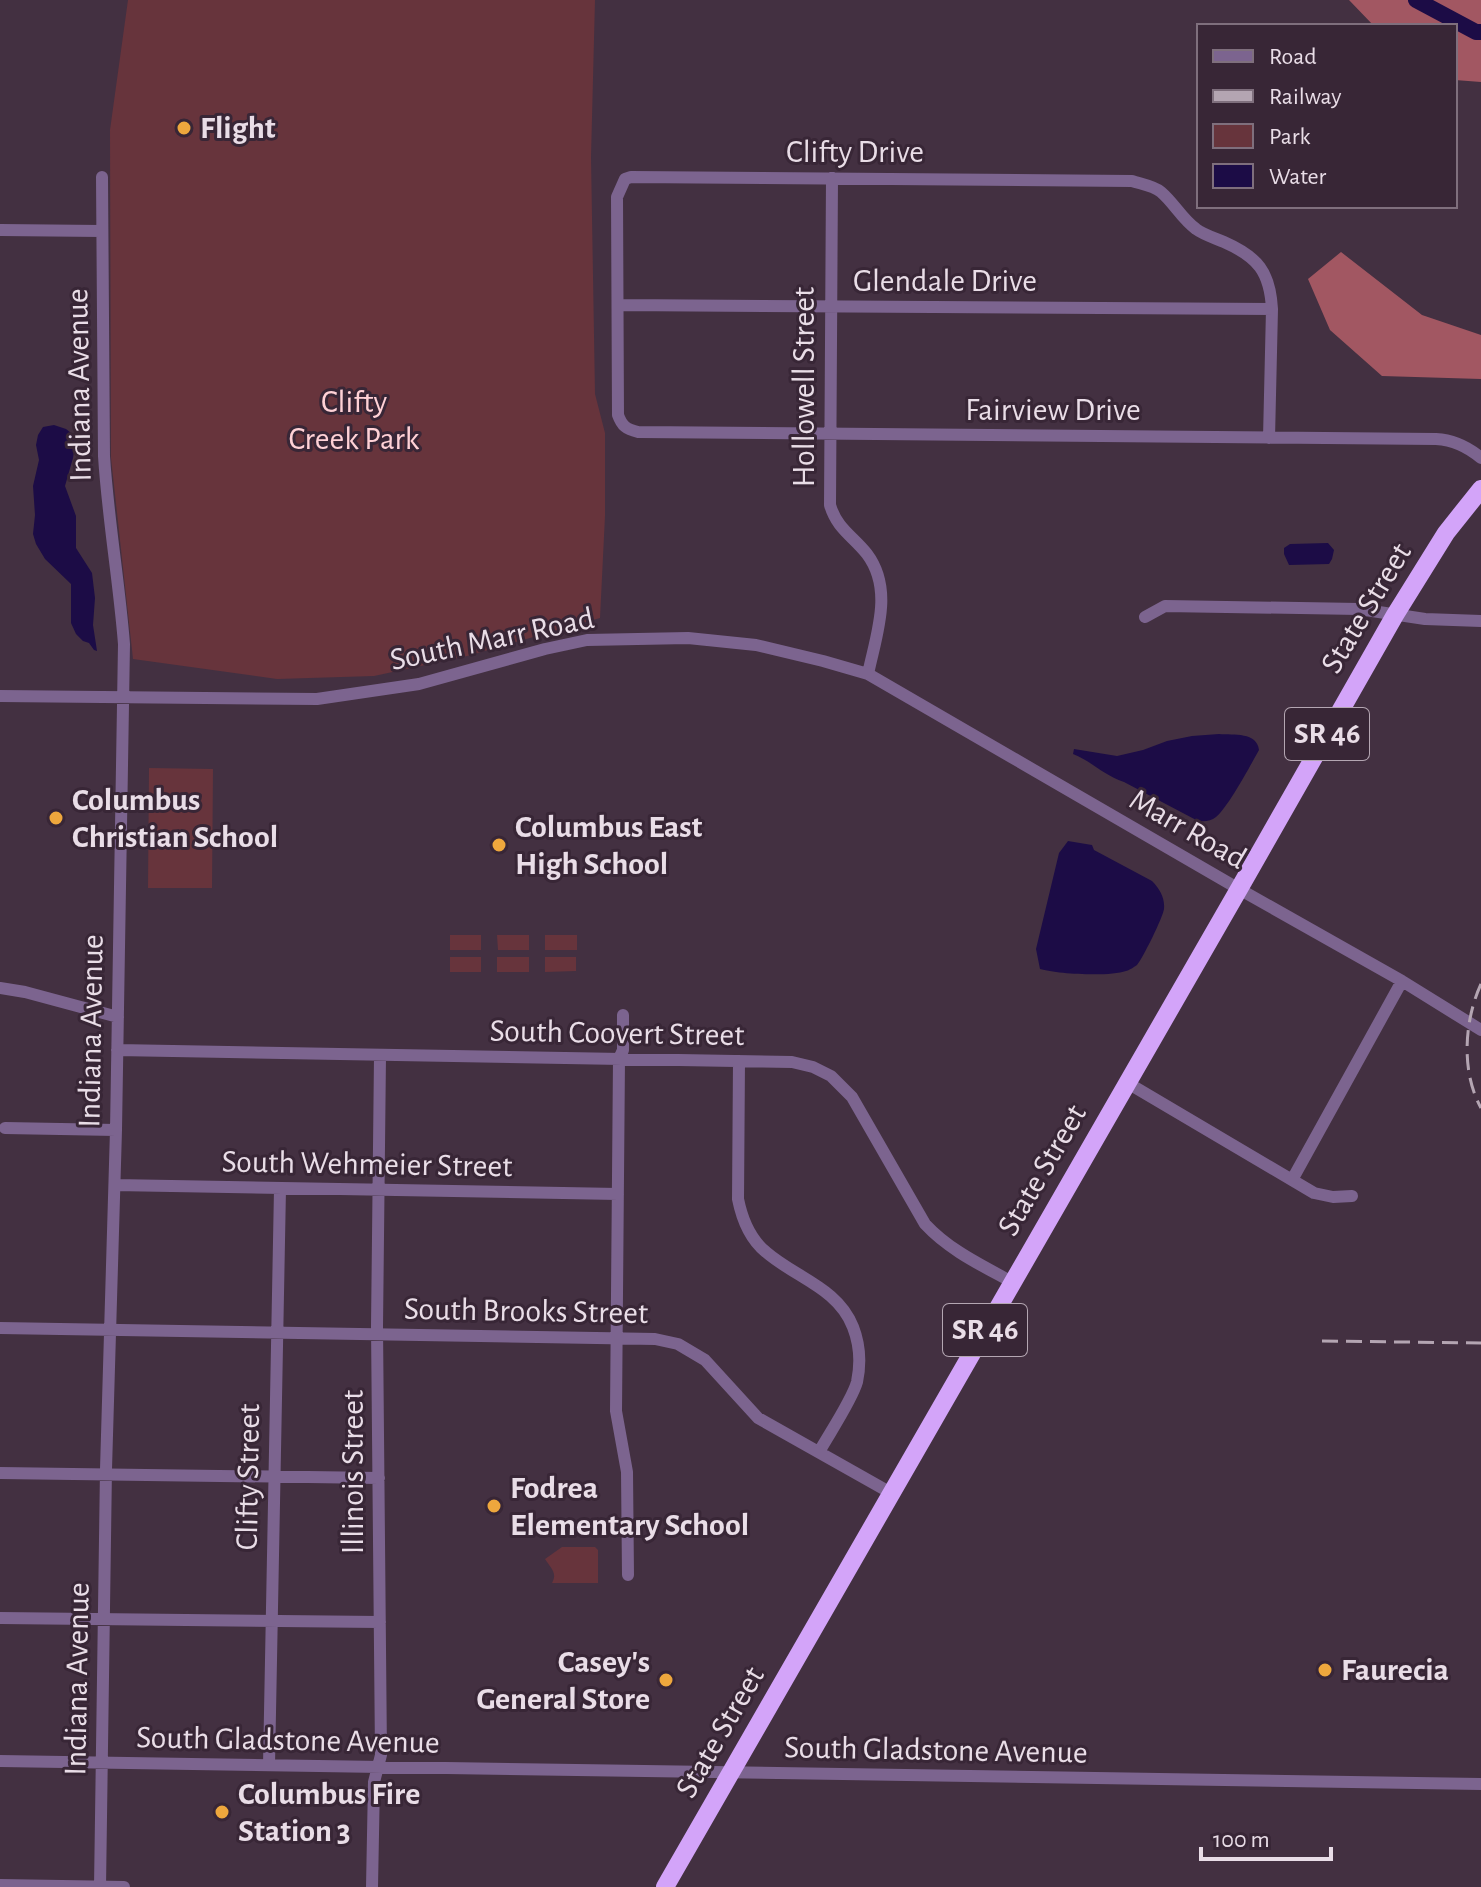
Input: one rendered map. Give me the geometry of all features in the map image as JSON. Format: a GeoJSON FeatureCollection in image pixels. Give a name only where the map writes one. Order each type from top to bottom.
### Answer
{"type":"FeatureCollection","features":[{"type":"Feature","properties":{"kind":"highway","name":"State Street"},"geometry":{"type":"LineString","coordinates":[[665,1887],[1395,615],[1446,533],[1481,489]]}},
{"type":"Feature","properties":{"kind":"street","name":"Indiana Avenue"},"geometry":{"type":"LineString","coordinates":[[100,1886],[124,644],[104,456],[102,177]]}},
{"type":"Feature","properties":{"kind":"street","name":"Hollowell Street"},"geometry":{"type":"LineString","coordinates":[[832,178],[829,495],[833,516],[866,554],[876,570],[881,589],[882,608],[868,674]]}},
{"type":"Feature","properties":{"kind":"street","name":"Clifty Drive"},"geometry":{"type":"LineString","coordinates":[[622,425],[618,415],[617,197],[625,179],[1132,181],[1159,190],[1199,232],[1238,248],[1258,264],[1267,277],[1272,309],[1269,438]]}},
{"type":"Feature","properties":{"kind":"street"},"geometry":{"type":"LineString","coordinates":[[0,230],[102,231]]}},
{"type":"Feature","properties":{"kind":"street","name":"Glendale Drive"},"geometry":{"type":"LineString","coordinates":[[619,305],[1272,309]]}},
{"type":"Feature","properties":{"kind":"street","name":"Fairview Drive"},"geometry":{"type":"LineString","coordinates":[[622,425],[638,432],[1447,440],[1469,448],[1481,458]]}},
{"type":"Feature","properties":{"kind":"street"},"geometry":{"type":"LineString","coordinates":[[1145,617],[1165,606],[1359,609],[1425,619],[1481,621]]}},
{"type":"Feature","properties":{"kind":"street","name":"South Marr Road"},"geometry":{"type":"LineString","coordinates":[[0,696],[317,699],[419,684],[587,640],[688,638],[756,645],[868,674]]}},
{"type":"Feature","properties":{"kind":"street","name":"Marr Road"},"geometry":{"type":"LineString","coordinates":[[868,674],[1402,981],[1481,1030]]}},
{"type":"Feature","properties":{"kind":"street"},"geometry":{"type":"LineString","coordinates":[[1292,1180],[1402,981]]}},
{"type":"Feature","properties":{"kind":"street"},"geometry":{"type":"LineString","coordinates":[[0,988],[118,1017]]}},
{"type":"Feature","properties":{"kind":"street"},"geometry":{"type":"LineString","coordinates":[[623,1015],[623,1050],[619,1059],[616,1411],[627,1472],[628,1575]]}},
{"type":"Feature","properties":{"kind":"street","name":"South Coovert Street"},"geometry":{"type":"LineString","coordinates":[[117,1050],[792,1062],[813,1067],[831,1076],[852,1097],[925,1224],[935,1235],[950,1247],[1012,1282]]}},
{"type":"Feature","properties":{"kind":"street","name":"Illinois Street"},"geometry":{"type":"LineString","coordinates":[[372,1887],[374,1782],[381,1755],[380,1056]]}},
{"type":"Feature","properties":{"kind":"street"},"geometry":{"type":"LineString","coordinates":[[739,1061],[738,1199],[742,1217],[765,1252],[841,1304],[858,1340],[860,1362],[856,1385],[819,1452]]}},
{"type":"Feature","properties":{"kind":"street"},"geometry":{"type":"LineString","coordinates":[[1126,1082],[1314,1193],[1333,1197],[1352,1196]]}},
{"type":"Feature","properties":{"kind":"street"},"geometry":{"type":"LineString","coordinates":[[5,1128],[116,1130]]}},
{"type":"Feature","properties":{"kind":"street","name":"South Wehmeier Street"},"geometry":{"type":"LineString","coordinates":[[115,1185],[618,1194]]}},
{"type":"Feature","properties":{"kind":"street","name":"Clifty Street"},"geometry":{"type":"LineString","coordinates":[[269,1765],[280,1189]]}},
{"type":"Feature","properties":{"kind":"street","name":"South Brooks Street"},"geometry":{"type":"LineString","coordinates":[[0,1328],[655,1339],[678,1344],[705,1360],[758,1418],[891,1493]]}},
{"type":"Feature","properties":{"kind":"street"},"geometry":{"type":"LineString","coordinates":[[0,1473],[379,1478]]}},
{"type":"Feature","properties":{"kind":"street"},"geometry":{"type":"LineString","coordinates":[[0,1618],[380,1622]]}},
{"type":"Feature","properties":{"kind":"street","name":"South Gladstone Avenue"},"geometry":{"type":"LineString","coordinates":[[0,1761],[1481,1784]]}},
{"type":"Feature","properties":{"kind":"street"},"geometry":{"type":"LineString","coordinates":[[0,1885],[124,1887]]}},
{"type":"Feature","properties":{"kind":"green space","name":"Clifty Creek Park"},"geometry":{"type":"Polygon","coordinates":[[[128,0],[595,0],[591,157],[595,394],[605,433],[600,618],[467,656],[374,676],[277,679],[133,659],[111,458],[110,130],[128,0]]]}},
{"type":"Feature","properties":{"kind":"green space"},"geometry":{"type":"Polygon","coordinates":[[[149,768],[213,769],[212,888],[148,888],[149,768]]]}},
{"type":"Feature","properties":{"kind":"green space"},"geometry":{"type":"Polygon","coordinates":[[[450,935],[481,935],[481,950],[450,950],[450,935]]]}},
{"type":"Feature","properties":{"kind":"green space"},"geometry":{"type":"Polygon","coordinates":[[[497,935],[529,935],[529,950],[498,950],[497,935]]]}},
{"type":"Feature","properties":{"kind":"green space"},"geometry":{"type":"Polygon","coordinates":[[[545,935],[577,935],[577,950],[545,950],[545,935]]]}},
{"type":"Feature","properties":{"kind":"green space"},"geometry":{"type":"Polygon","coordinates":[[[450,957],[481,957],[481,972],[450,972],[450,957]]]}},
{"type":"Feature","properties":{"kind":"green space"},"geometry":{"type":"Polygon","coordinates":[[[497,957],[529,957],[529,972],[497,972],[497,957]]]}},
{"type":"Feature","properties":{"kind":"green space"},"geometry":{"type":"Polygon","coordinates":[[[545,957],[576,957],[576,971],[545,972],[545,957]]]}},
{"type":"Feature","properties":{"kind":"green space"},"geometry":{"type":"Polygon","coordinates":[[[562,1547],[595,1547],[598,1550],[598,1583],[552,1583],[554,1573],[545,1559],[562,1547]]]}},
{"type":"Feature","properties":{"kind":"shaded area"},"geometry":{"type":"Polygon","coordinates":[[[1349,0],[1481,0],[1481,82],[1457,80],[1457,24],[1372,24],[1349,0]]]}},
{"type":"Feature","properties":{"kind":"shaded area"},"geometry":{"type":"Polygon","coordinates":[[[1341,252],[1422,315],[1481,335],[1481,379],[1382,376],[1330,330],[1308,279],[1341,252]]]}},
{"type":"Feature","properties":{"kind":"water"},"geometry":{"type":"Polygon","coordinates":[[[54,425],[76,437],[65,486],[76,516],[76,548],[92,573],[97,651],[76,634],[71,623],[71,584],[45,559],[33,534],[33,486],[39,460],[36,445],[43,427],[54,425]]]}},
{"type":"Feature","properties":{"kind":"water"},"geometry":{"type":"Polygon","coordinates":[[[1328,543],[1334,550],[1329,564],[1289,565],[1284,554],[1284,548],[1290,544],[1328,543]]]}},
{"type":"Feature","properties":{"kind":"water"},"geometry":{"type":"Polygon","coordinates":[[[1219,734],[1249,737],[1259,750],[1227,804],[1216,817],[1205,821],[1198,821],[1073,754],[1074,749],[1117,756],[1167,741],[1219,734]]]}},
{"type":"Feature","properties":{"kind":"water"},"geometry":{"type":"Polygon","coordinates":[[[1068,841],[1092,845],[1094,850],[1152,881],[1161,894],[1164,909],[1160,920],[1140,961],[1128,970],[1096,974],[1040,969],[1036,949],[1059,853],[1068,841]]]}},
{"type":"Feature","properties":{"kind":"waterway"},"geometry":{"type":"LineString","coordinates":[[1416,0],[1481,32]]}},
{"type":"Feature","properties":{"kind":"railway"},"geometry":{"type":"LineString","coordinates":[[1481,984],[1471,1014],[1467,1046],[1470,1079],[1481,1108]]}},
{"type":"Feature","properties":{"kind":"railway"},"geometry":{"type":"LineString","coordinates":[[1322,1341],[1481,1343]]}},
{"type":"Feature","properties":{"kind":"place","name":"Flight"},"geometry":{"type":"Point","coordinates":[184,128]}},
{"type":"Feature","properties":{"kind":"place","name":"Columbus Christian School"},"geometry":{"type":"Point","coordinates":[56,818]}},
{"type":"Feature","properties":{"kind":"place","name":"Columbus East High School"},"geometry":{"type":"Point","coordinates":[499,845]}},
{"type":"Feature","properties":{"kind":"place","name":"Fodrea Elementary School"},"geometry":{"type":"Point","coordinates":[494,1506]}},
{"type":"Feature","properties":{"kind":"place","name":"Faurecia"},"geometry":{"type":"Point","coordinates":[1325,1670]}},
{"type":"Feature","properties":{"kind":"place","name":"Casey's General Store"},"geometry":{"type":"Point","coordinates":[666,1680]}},
{"type":"Feature","properties":{"kind":"place","name":"Columbus Fire Station 3"},"geometry":{"type":"Point","coordinates":[222,1812]}}]}
